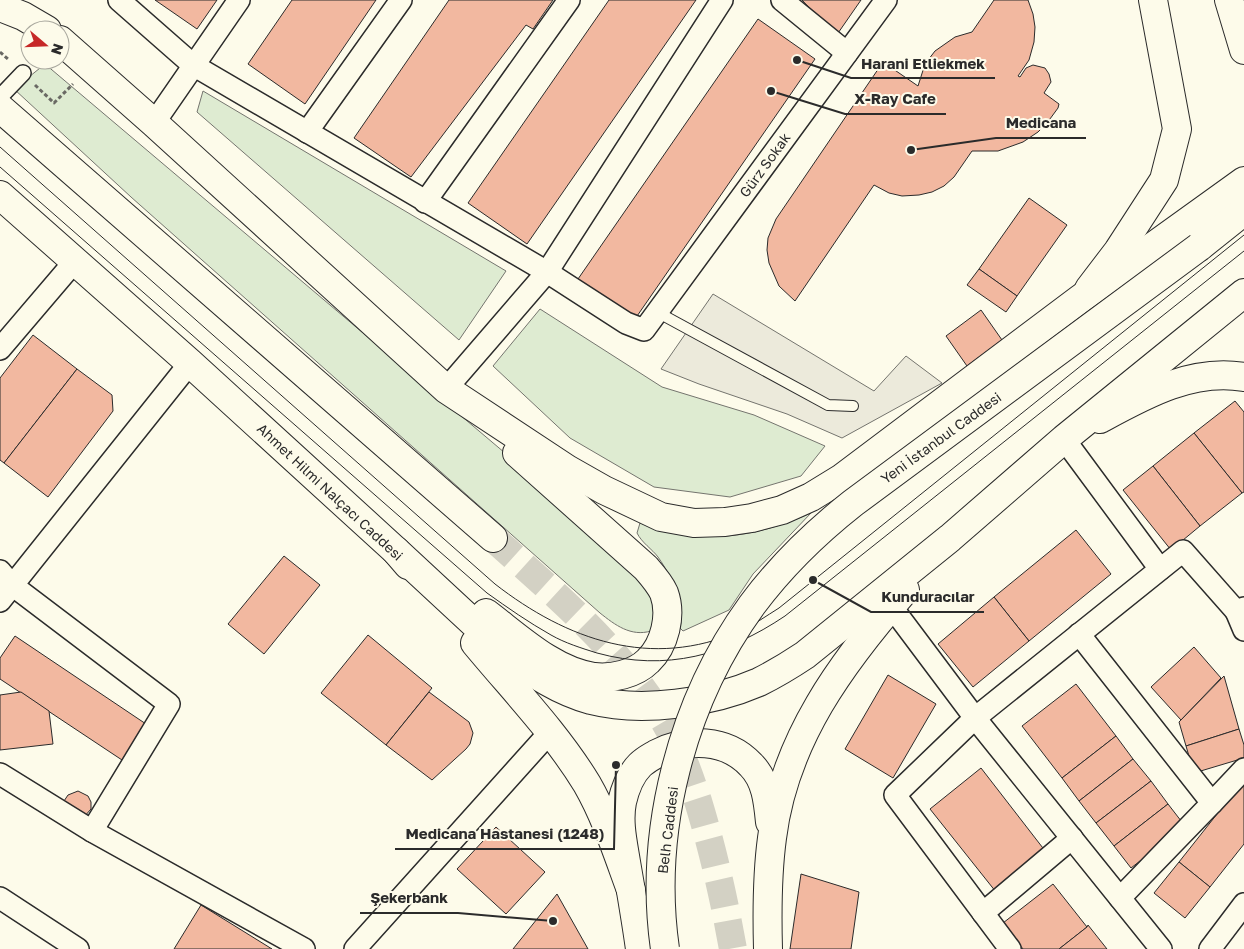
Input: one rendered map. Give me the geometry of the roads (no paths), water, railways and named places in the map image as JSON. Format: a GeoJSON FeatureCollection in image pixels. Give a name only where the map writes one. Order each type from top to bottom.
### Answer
{"type":"FeatureCollection","features":[{"type":"Feature","properties":{"kind":"main road"},"geometry":{"type":"LineString","coordinates":[[1080,299],[1118,251],[1164,180],[1176,129],[1153,0]]}},
{"type":"Feature","properties":{"kind":"main road"},"geometry":{"type":"LineString","coordinates":[[1229,0],[1244,50]]}},
{"type":"Feature","properties":{"kind":"main road"},"geometry":{"type":"LineString","coordinates":[[0,7],[30,20]]}},
{"type":"Feature","properties":{"kind":"main road"},"geometry":{"type":"LineString","coordinates":[[70,49],[651,574],[664,593],[667,608],[663,637],[648,661],[634,670],[619,676],[609,677],[582,674],[534,650],[455,590],[396,551]]}},
{"type":"Feature","properties":{"kind":"main road"},"geometry":{"type":"LineString","coordinates":[[0,108],[493,538]]}},
{"type":"Feature","properties":{"kind":"main road"},"geometry":{"type":"LineString","coordinates":[[446,389],[567,469],[632,505],[661,517],[694,523],[725,522],[752,518],[782,510],[812,497],[842,478],[1080,299],[1244,181]]}},
{"type":"Feature","properties":{"kind":"main road","name":"Ahmet Hilmi Nalçacı Caddesi"},"geometry":{"type":"LineString","coordinates":[[0,195],[190,363],[396,551],[569,756],[601,813],[631,890]]}},
{"type":"Feature","properties":{"kind":"main road","name":"Yeni İstanbul Caddesi"},"geometry":{"type":"LineString","coordinates":[[694,714],[704,686],[717,661],[752,606],[792,558],[823,527],[1200,247],[1244,211]]}},
{"type":"Feature","properties":{"kind":"main road"},"geometry":{"type":"LineString","coordinates":[[396,551],[508,654],[531,671],[563,690],[590,700],[634,706],[676,703],[709,698],[735,691],[759,682],[805,655],[950,538],[1064,439],[1244,293]]}},
{"type":"Feature","properties":{"kind":"main road"},"geometry":{"type":"LineString","coordinates":[[1064,439],[1143,395],[1187,379],[1230,374],[1244,377]]}},
{"type":"Feature","properties":{"kind":"main road"},"geometry":{"type":"LineString","coordinates":[[768,949],[772,838],[783,787],[806,726],[838,672],[891,606],[950,538]]}},
{"type":"Feature","properties":{"kind":"main road","name":"Belh Caddesi"},"geometry":{"type":"LineString","coordinates":[[665,949],[661,894],[663,844],[671,790],[685,738],[694,714]]}},
{"type":"Feature","properties":{"kind":"main road"},"geometry":{"type":"LineString","coordinates":[[640,949],[621,829],[622,802],[633,775],[641,764],[666,749],[694,743],[708,743],[727,749],[744,758],[759,775],[765,789],[772,838]]}},
{"type":"Feature","properties":{"kind":"street"},"geometry":{"type":"LineString","coordinates":[[119,0],[193,65],[547,272]]}},
{"type":"Feature","properties":{"kind":"street"},"geometry":{"type":"LineString","coordinates":[[154,123],[238,0]]}},
{"type":"Feature","properties":{"kind":"street"},"geometry":{"type":"LineString","coordinates":[[307,132],[401,0]]}},
{"type":"Feature","properties":{"kind":"street"},"geometry":{"type":"LineString","coordinates":[[425,202],[569,0]]}},
{"type":"Feature","properties":{"kind":"street"},"geometry":{"type":"LineString","coordinates":[[446,389],[547,272],[722,0]]}},
{"type":"Feature","properties":{"kind":"street"},"geometry":{"type":"LineString","coordinates":[[782,0],[847,53]]}},
{"type":"Feature","properties":{"kind":"street","name":"Gürz Sokak"},"geometry":{"type":"LineString","coordinates":[[547,272],[626,322],[644,330],[886,0]]}},
{"type":"Feature","properties":{"kind":"street"},"geometry":{"type":"LineString","coordinates":[[0,97],[23,73]]}},
{"type":"Feature","properties":{"kind":"street"},"geometry":{"type":"LineString","coordinates":[[0,349],[75,261]]}},
{"type":"Feature","properties":{"kind":"street"},"geometry":{"type":"LineString","coordinates":[[92,831],[169,704],[4,586],[190,363]]}},
{"type":"Feature","properties":{"kind":"street"},"geometry":{"type":"LineString","coordinates":[[1064,439],[1160,569]]}},
{"type":"Feature","properties":{"kind":"street"},"geometry":{"type":"LineString","coordinates":[[1010,949],[895,795],[975,718],[1183,550],[1241,616]]}},
{"type":"Feature","properties":{"kind":"street"},"geometry":{"type":"LineString","coordinates":[[891,606],[975,718],[1162,949]]}},
{"type":"Feature","properties":{"kind":"street"},"geometry":{"type":"LineString","coordinates":[[1079,634],[1212,803]]}},
{"type":"Feature","properties":{"kind":"street"},"geometry":{"type":"LineString","coordinates":[[355,949],[550,732]]}},
{"type":"Feature","properties":{"kind":"street"},"geometry":{"type":"LineString","coordinates":[[1120,898],[1244,769]]}},
{"type":"Feature","properties":{"kind":"street"},"geometry":{"type":"LineString","coordinates":[[0,774],[92,831],[304,949]]}},
{"type":"Feature","properties":{"kind":"street"},"geometry":{"type":"LineString","coordinates":[[983,913],[1072,838]]}},
{"type":"Feature","properties":{"kind":"street"},"geometry":{"type":"LineString","coordinates":[[0,898],[78,949]]}},
{"type":"Feature","properties":{"kind":"street"},"geometry":{"type":"LineString","coordinates":[[1210,949],[1244,904]]}},
{"type":"Feature","properties":{"kind":"lane"},"geometry":{"type":"LineString","coordinates":[[657,312],[828,405],[853,406]]}},
{"type":"Feature","properties":{"kind":"tunnel"},"geometry":{"type":"LineString","coordinates":[[493,538],[568,606],[615,655],[656,708],[673,737],[698,801],[718,875],[733,949]]}},
{"type":"Feature","properties":{"kind":"tram line"},"geometry":{"type":"LineString","coordinates":[[0,147],[495,584],[523,604],[581,634],[611,643],[642,648],[674,648],[707,642],[745,629],[779,608],[1244,235]]}},
{"type":"Feature","properties":{"kind":"tram line"},"geometry":{"type":"LineString","coordinates":[[0,167],[487,593],[534,625],[567,643],[597,653],[647,661],[672,660],[718,650],[763,630],[785,616],[1244,251]]}},
{"type":"Feature","properties":{"kind":"place","name":"Harani Etliekmek"},"geometry":{"type":"Point","coordinates":[797,60]}},
{"type":"Feature","properties":{"kind":"place","name":"X-Ray Cafe"},"geometry":{"type":"Point","coordinates":[771,91]}},
{"type":"Feature","properties":{"kind":"place","name":"Medicana"},"geometry":{"type":"Point","coordinates":[911,150]}},
{"type":"Feature","properties":{"kind":"place","name":"Kunduracılar"},"geometry":{"type":"Point","coordinates":[813,580]}},
{"type":"Feature","properties":{"kind":"place","name":"Medicana Hastanesi (1248)"},"geometry":{"type":"Point","coordinates":[616,765]}},
{"type":"Feature","properties":{"kind":"place","name":"Şekerbank"},"geometry":{"type":"Point","coordinates":[553,921]}}]}
